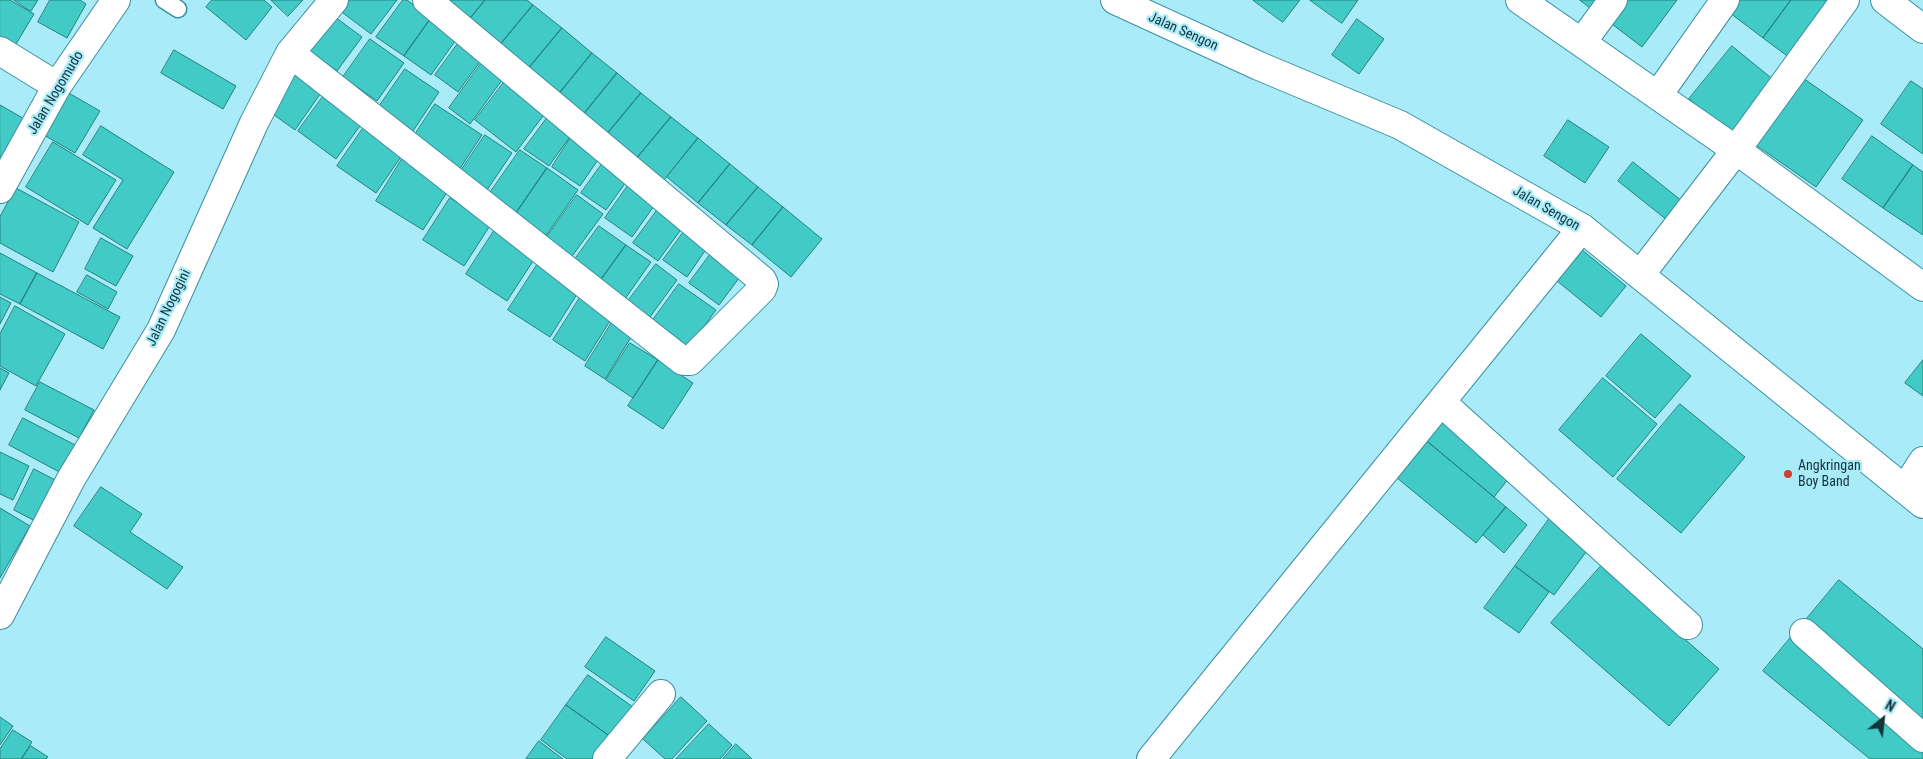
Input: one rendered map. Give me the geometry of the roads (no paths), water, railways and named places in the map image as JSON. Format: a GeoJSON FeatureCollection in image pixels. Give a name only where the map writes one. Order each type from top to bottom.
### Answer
{"type":"FeatureCollection","features":[{"type":"Feature","properties":{"kind":"street","name":"Jalan Nogomudo"},"geometry":{"type":"LineString","coordinates":[[0,189],[57,86],[116,0]]}},
{"type":"Feature","properties":{"kind":"street","name":"Jalan Nogogini"},"geometry":{"type":"LineString","coordinates":[[0,615],[71,479],[161,330],[254,123],[290,53],[334,0]]}},
{"type":"Feature","properties":{"kind":"street"},"geometry":{"type":"LineString","coordinates":[[290,53],[683,361],[690,361],[762,289],[764,284],[762,280],[427,0]]}},
{"type":"Feature","properties":{"kind":"street","name":"Jalan Sengon"},"geometry":{"type":"LineString","coordinates":[[1116,0],[1259,66],[1400,125],[1582,228],[1914,496]]}},
{"type":"Feature","properties":{"kind":"street"},"geometry":{"type":"LineString","coordinates":[[1520,0],[1736,150],[1923,287]]}},
{"type":"Feature","properties":{"kind":"street"},"geometry":{"type":"LineString","coordinates":[[1582,42],[1613,0]]}},
{"type":"Feature","properties":{"kind":"street"},"geometry":{"type":"LineString","coordinates":[[1658,96],[1725,0]]}},
{"type":"Feature","properties":{"kind":"street"},"geometry":{"type":"LineString","coordinates":[[1640,275],[1736,150],[1845,0]]}},
{"type":"Feature","properties":{"kind":"street"},"geometry":{"type":"LineString","coordinates":[[1885,0],[1923,29]]}},
{"type":"Feature","properties":{"kind":"street"},"geometry":{"type":"LineString","coordinates":[[0,51],[57,86]]}},
{"type":"Feature","properties":{"kind":"street"},"geometry":{"type":"LineString","coordinates":[[1151,759],[1582,228]]}},
{"type":"Feature","properties":{"kind":"street"},"geometry":{"type":"LineString","coordinates":[[1441,402],[1688,625]]}},
{"type":"Feature","properties":{"kind":"street"},"geometry":{"type":"LineString","coordinates":[[1914,496],[1923,461]]}},
{"type":"Feature","properties":{"kind":"street"},"geometry":{"type":"LineString","coordinates":[[1804,633],[1923,738]]}},
{"type":"Feature","properties":{"kind":"street"},"geometry":{"type":"LineString","coordinates":[[616,756],[660,694]]}},
{"type":"Feature","properties":{"kind":"lane"},"geometry":{"type":"LineString","coordinates":[[164,0],[178,9]]}},
{"type":"Feature","properties":{"kind":"place","name":"Angkringan Boy Band"},"geometry":{"type":"Point","coordinates":[1788,474]}}]}
